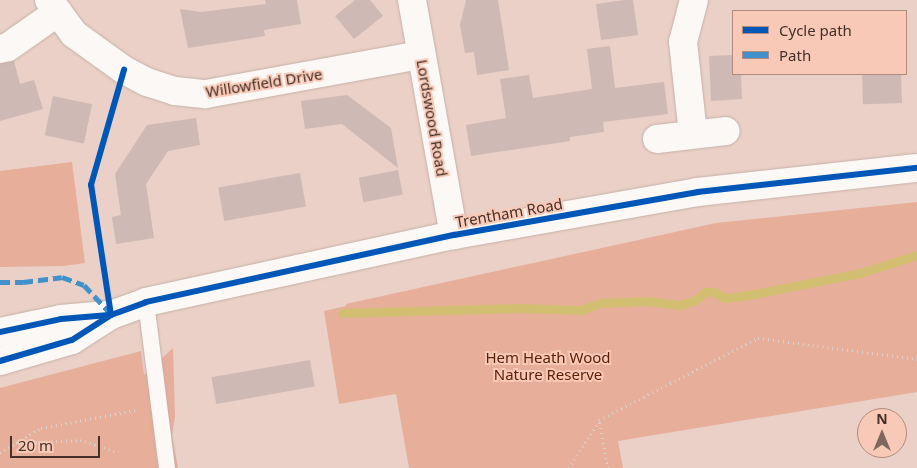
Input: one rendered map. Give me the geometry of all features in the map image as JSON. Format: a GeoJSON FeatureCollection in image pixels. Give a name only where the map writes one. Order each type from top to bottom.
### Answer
{"type":"FeatureCollection","features":[{"type":"Feature","properties":{"kind":"main road","name":"Lordswood Road"},"geometry":{"type":"LineString","coordinates":[[412,0],[454,235]]}},
{"type":"Feature","properties":{"kind":"main road"},"geometry":{"type":"LineString","coordinates":[[689,1],[684,42],[694,134]]}},
{"type":"Feature","properties":{"kind":"main road","name":"Willowfield Drive"},"geometry":{"type":"LineString","coordinates":[[53,6],[74,34],[124,70],[147,82],[175,91],[206,94],[421,56]]}},
{"type":"Feature","properties":{"kind":"main road"},"geometry":{"type":"LineString","coordinates":[[0,49],[8,47],[53,6]]}},
{"type":"Feature","properties":{"kind":"main road"},"geometry":{"type":"LineString","coordinates":[[658,139],[726,131]]}},
{"type":"Feature","properties":{"kind":"main road","name":"Trentham Road"},"geometry":{"type":"LineString","coordinates":[[0,360],[72,340],[111,315],[146,302],[454,235],[698,192],[917,168]]}},
{"type":"Feature","properties":{"kind":"main road","name":"Trentham Road"},"geometry":{"type":"LineString","coordinates":[[0,332],[61,319],[111,315]]}},
{"type":"Feature","properties":{"kind":"lane"},"geometry":{"type":"LineString","coordinates":[[146,302],[167,468]]}},
{"type":"Feature","properties":{"kind":"path"},"geometry":{"type":"LineString","coordinates":[[570,468],[599,420],[758,338],[917,359]]}},
{"type":"Feature","properties":{"kind":"path"},"geometry":{"type":"LineString","coordinates":[[0,452],[41,428],[159,406]]}},
{"type":"Feature","properties":{"kind":"path"},"geometry":{"type":"LineString","coordinates":[[599,420],[608,468]]}},
{"type":"Feature","properties":{"kind":"path"},"geometry":{"type":"LineString","coordinates":[[16,443],[80,440],[118,452]]}},
{"type":"Feature","properties":{"kind":"green space"},"geometry":{"type":"Polygon","coordinates":[[[72,162],[85,263],[63,266],[0,267],[0,171],[72,162]]]}},
{"type":"Feature","properties":{"kind":"green space","name":"Hem Heath Wood Nature Reserve"},"geometry":{"type":"Polygon","coordinates":[[[917,202],[917,392],[618,441],[623,468],[409,468],[396,394],[339,404],[324,311],[346,306],[346,304],[716,223],[917,202]]]}},
{"type":"Feature","properties":{"kind":"green space"},"geometry":{"type":"Polygon","coordinates":[[[173,348],[175,417],[172,435],[178,468],[0,468],[0,388],[141,351],[144,375],[173,348]]]}},
{"type":"Feature","properties":{"kind":"building"},"geometry":{"type":"Polygon","coordinates":[[[265,0],[297,0],[301,24],[264,30],[265,36],[188,48],[180,9],[201,12],[266,4],[265,0]]]}},
{"type":"Feature","properties":{"kind":"building"},"geometry":{"type":"Polygon","coordinates":[[[355,0],[370,0],[383,16],[354,39],[335,16],[355,0]]]}},
{"type":"Feature","properties":{"kind":"building"},"geometry":{"type":"Polygon","coordinates":[[[466,0],[498,0],[509,70],[477,75],[474,52],[465,53],[460,25],[466,0]]]}},
{"type":"Feature","properties":{"kind":"building"},"geometry":{"type":"Polygon","coordinates":[[[633,0],[638,35],[601,40],[596,4],[633,0]]]}},
{"type":"Feature","properties":{"kind":"building"},"geometry":{"type":"Polygon","coordinates":[[[610,46],[615,88],[664,82],[668,114],[603,122],[604,132],[570,137],[570,141],[471,156],[466,125],[506,118],[500,79],[529,75],[533,98],[592,89],[587,49],[610,46]]]}},
{"type":"Feature","properties":{"kind":"building"},"geometry":{"type":"Polygon","coordinates":[[[732,55],[732,75],[741,75],[742,99],[711,101],[709,56],[732,55]]]}},
{"type":"Feature","properties":{"kind":"building"},"geometry":{"type":"Polygon","coordinates":[[[14,61],[20,84],[34,80],[43,109],[0,121],[0,64],[14,61]]]}},
{"type":"Feature","properties":{"kind":"building"},"geometry":{"type":"Polygon","coordinates":[[[862,75],[901,75],[902,103],[863,104],[862,75]]]}},
{"type":"Feature","properties":{"kind":"building"},"geometry":{"type":"Polygon","coordinates":[[[347,95],[391,128],[398,168],[342,124],[305,129],[301,101],[347,95]]]}},
{"type":"Feature","properties":{"kind":"building"},"geometry":{"type":"Polygon","coordinates":[[[53,96],[92,104],[84,143],[45,135],[53,96]]]}},
{"type":"Feature","properties":{"kind":"building"},"geometry":{"type":"Polygon","coordinates":[[[196,118],[200,145],[168,151],[146,184],[154,238],[116,244],[112,217],[121,215],[115,174],[147,125],[196,118]]]}},
{"type":"Feature","properties":{"kind":"building"},"geometry":{"type":"Polygon","coordinates":[[[398,170],[403,195],[364,202],[359,178],[398,170]]]}},
{"type":"Feature","properties":{"kind":"building"},"geometry":{"type":"Polygon","coordinates":[[[300,173],[306,206],[224,221],[218,187],[300,173]]]}},
{"type":"Feature","properties":{"kind":"building"},"geometry":{"type":"Polygon","coordinates":[[[310,360],[315,387],[216,404],[212,377],[310,360]]]}},
{"type":"Feature","properties":{"kind":"waterway"},"geometry":{"type":"LineString","coordinates":[[342,313],[520,308],[581,310],[600,303],[647,301],[680,305],[694,301],[705,292],[714,292],[725,298],[749,295],[860,273],[917,255]]}},
{"type":"Feature","properties":{"kind":"marked path"},"geometry":{"type":"LineString","coordinates":[[0,282],[23,282],[62,277],[84,285],[109,312]]}},
{"type":"Feature","properties":{"kind":"cycle path"},"geometry":{"type":"LineString","coordinates":[[111,315],[91,185],[124,70]]}},
{"type":"Feature","properties":{"kind":"cycle path"},"geometry":{"type":"LineString","coordinates":[[0,361],[72,340],[111,315],[146,302],[454,235],[698,192],[917,168]]}},
{"type":"Feature","properties":{"kind":"cycle path"},"geometry":{"type":"LineString","coordinates":[[0,332],[61,319],[109,315]]}}]}
